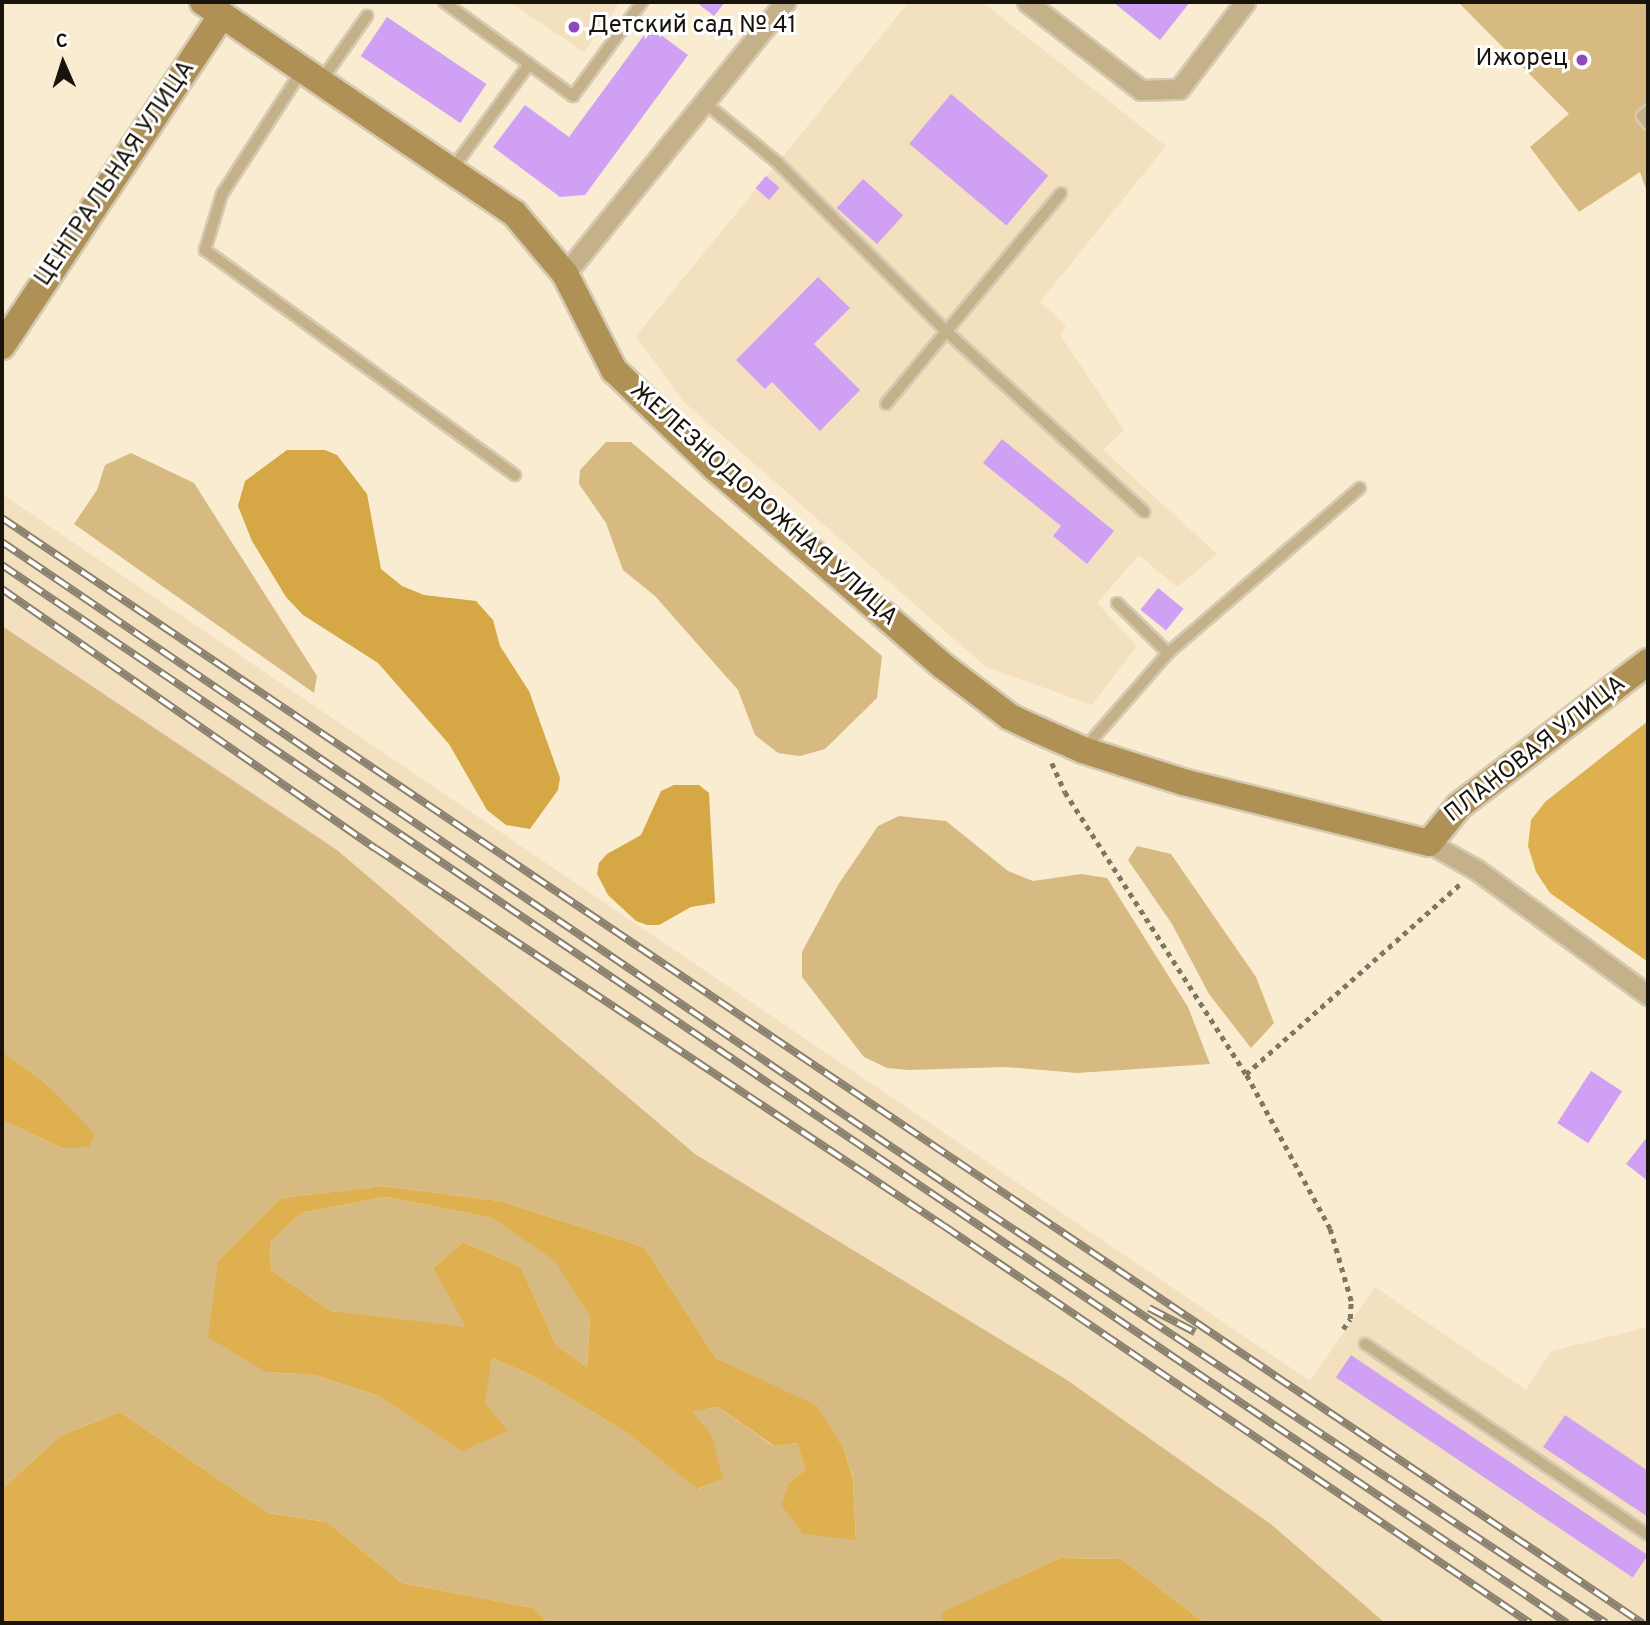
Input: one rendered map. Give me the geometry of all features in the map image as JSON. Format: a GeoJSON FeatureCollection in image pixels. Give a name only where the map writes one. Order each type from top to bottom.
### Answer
{"type":"FeatureCollection","features":[{"type":"Feature","properties":{"kind":"street"},"geometry":{"type":"LineString","coordinates":[[565,274],[785,2]]}},
{"type":"Feature","properties":{"kind":"street"},"geometry":{"type":"LineString","coordinates":[[1027,2],[1141,89],[1179,89],[1245,2]]}},
{"type":"Feature","properties":{"kind":"street","name":"ЖЕЛЕЗНОДОРОЖНАЯ УЛИЦА"},"geometry":{"type":"LineString","coordinates":[[219,6],[311,76],[514,213],[565,274],[614,370],[714,467],[943,666],[1010,717],[1083,750],[1183,782],[1429,843]]}},
{"type":"Feature","properties":{"kind":"street","name":"ЦЕНТРАЛЬНАЯ УЛИЦА"},"geometry":{"type":"LineString","coordinates":[[2,346],[219,6]]}},
{"type":"Feature","properties":{"kind":"street","name":"ПЛАНОВАЯ УЛИЦА"},"geometry":{"type":"LineString","coordinates":[[1429,843],[1459,806],[1648,662]]}},
{"type":"Feature","properties":{"kind":"street"},"geometry":{"type":"LineString","coordinates":[[1429,843],[1477,870],[1648,995]]}},
{"type":"Feature","properties":{"kind":"lane"},"geometry":{"type":"LineString","coordinates":[[444,2],[573,96],[642,2]]}},
{"type":"Feature","properties":{"kind":"lane"},"geometry":{"type":"LineString","coordinates":[[368,16],[311,76],[222,194],[205,250],[515,475]]}},
{"type":"Feature","properties":{"kind":"lane"},"geometry":{"type":"LineString","coordinates":[[451,171],[529,64]]}},
{"type":"Feature","properties":{"kind":"lane"},"geometry":{"type":"LineString","coordinates":[[705,102],[778,163],[945,330],[1144,512]]}},
{"type":"Feature","properties":{"kind":"lane"},"geometry":{"type":"LineString","coordinates":[[1648,111],[1642,116],[1648,124]]}},
{"type":"Feature","properties":{"kind":"lane"},"geometry":{"type":"LineString","coordinates":[[886,404],[1061,193]]}},
{"type":"Feature","properties":{"kind":"lane"},"geometry":{"type":"LineString","coordinates":[[1083,750],[1168,653],[1360,488]]}},
{"type":"Feature","properties":{"kind":"lane"},"geometry":{"type":"LineString","coordinates":[[1117,603],[1168,653]]}},
{"type":"Feature","properties":{"kind":"lane"},"geometry":{"type":"LineString","coordinates":[[1366,1344],[1648,1535]]}},
{"type":"Feature","properties":{"kind":"path"},"geometry":{"type":"LineString","coordinates":[[1038,730],[1065,792],[1246,1074],[1330,1228],[1351,1301],[1350,1319],[1343,1329]]}},
{"type":"Feature","properties":{"kind":"path"},"geometry":{"type":"LineString","coordinates":[[1246,1074],[1477,870]]}},
{"type":"Feature","properties":{"kind":"shaded area","name":"Детский сад № 41"},"geometry":{"type":"Polygon","coordinates":[[[509,2],[620,2],[584,52],[509,2]]]}},
{"type":"Feature","properties":{"kind":"shaded area"},"geometry":{"type":"Polygon","coordinates":[[[909,2],[982,2],[1166,146],[1040,302],[1066,325],[1060,335],[1124,430],[1103,450],[1217,554],[1177,587],[1139,555],[1097,603],[1137,646],[1092,705],[986,667],[684,402],[636,336],[909,2]]]}},
{"type":"Feature","properties":{"kind":"shaded area","name":"Ижорец"},"geometry":{"type":"Polygon","coordinates":[[[1458,2],[1648,2],[1648,195],[1640,172],[1579,212],[1530,147],[1569,114],[1458,2]]]}},
{"type":"Feature","properties":{"kind":"shaded area"},"geometry":{"type":"Polygon","coordinates":[[[606,442],[631,442],[882,656],[877,698],[825,749],[800,756],[778,753],[755,735],[738,690],[655,596],[623,570],[606,523],[579,484],[580,470],[606,442]]]}},
{"type":"Feature","properties":{"kind":"shaded area"},"geometry":{"type":"Polygon","coordinates":[[[287,450],[325,450],[337,455],[367,494],[381,569],[402,586],[424,595],[476,601],[493,620],[500,646],[529,691],[560,778],[558,790],[530,829],[506,825],[487,810],[449,744],[378,663],[303,615],[286,597],[252,541],[238,506],[245,481],[287,450]]]}},
{"type":"Feature","properties":{"kind":"shaded area"},"geometry":{"type":"Polygon","coordinates":[[[131,453],[194,483],[317,676],[314,693],[74,524],[97,490],[105,465],[131,453]]]}},
{"type":"Feature","properties":{"kind":"shaded area"},"geometry":{"type":"Polygon","coordinates":[[[2,494],[1310,1381],[1375,1287],[1526,1390],[1551,1351],[1648,1327],[1648,1623],[1385,1623],[1272,1525],[1067,1380],[695,1154],[337,850],[2,626],[2,494]]]}},
{"type":"Feature","properties":{"kind":"shaded area"},"geometry":{"type":"Polygon","coordinates":[[[2,626],[337,850],[695,1154],[1067,1380],[1272,1525],[1385,1623],[1205,1623],[1121,1559],[1060,1558],[943,1612],[943,1623],[548,1623],[534,1608],[402,1583],[327,1522],[268,1513],[120,1412],[60,1436],[2,1489],[2,1120],[62,1148],[65,1105],[44,1082],[2,1051],[2,626]],[[382,1186],[281,1198],[218,1261],[266,1372],[314,1375],[379,1396],[462,1450],[484,1403],[492,1358],[535,1377],[626,1432],[699,1489],[722,1479],[691,1412],[718,1407],[773,1446],[797,1443],[805,1470],[789,1482],[856,1540],[853,1478],[844,1449],[817,1407],[716,1358],[644,1247],[500,1201],[382,1186]]]}},
{"type":"Feature","properties":{"kind":"shaded area"},"geometry":{"type":"Polygon","coordinates":[[[1648,721],[1648,962],[1550,893],[1536,872],[1528,846],[1531,820],[1545,802],[1648,721]]]}},
{"type":"Feature","properties":{"kind":"shaded area"},"geometry":{"type":"Polygon","coordinates":[[[674,785],[699,785],[709,793],[715,903],[691,907],[659,925],[647,925],[636,921],[608,895],[597,874],[599,863],[607,854],[641,835],[661,791],[674,785]]]}},
{"type":"Feature","properties":{"kind":"shaded area"},"geometry":{"type":"Polygon","coordinates":[[[899,816],[946,821],[1008,871],[1033,881],[1081,874],[1107,878],[1188,1007],[1210,1064],[1077,1073],[1006,1067],[909,1070],[887,1068],[864,1057],[802,977],[802,952],[838,885],[878,826],[899,816]]]}},
{"type":"Feature","properties":{"kind":"shaded area"},"geometry":{"type":"Polygon","coordinates":[[[1137,846],[1171,854],[1256,977],[1274,1023],[1251,1048],[1209,994],[1172,924],[1128,860],[1137,846]]]}},
{"type":"Feature","properties":{"kind":"shaded area"},"geometry":{"type":"Polygon","coordinates":[[[2,1051],[44,1082],[95,1134],[89,1147],[62,1148],[2,1120],[2,1051]]]}},
{"type":"Feature","properties":{"kind":"shaded area"},"geometry":{"type":"Polygon","coordinates":[[[382,1186],[500,1201],[644,1247],[716,1358],[817,1406],[844,1449],[853,1479],[856,1540],[803,1534],[781,1505],[789,1482],[805,1470],[797,1443],[774,1446],[718,1407],[692,1412],[711,1434],[723,1479],[698,1489],[626,1432],[535,1377],[492,1358],[485,1403],[508,1431],[462,1451],[379,1396],[314,1375],[266,1372],[208,1337],[218,1261],[281,1198],[382,1186]],[[386,1197],[301,1213],[270,1242],[271,1270],[331,1311],[466,1327],[433,1268],[463,1242],[521,1267],[556,1345],[587,1367],[590,1317],[555,1261],[492,1218],[386,1197]]]}},
{"type":"Feature","properties":{"kind":"shaded area"},"geometry":{"type":"Polygon","coordinates":[[[386,1197],[492,1218],[556,1261],[590,1317],[587,1367],[556,1345],[521,1267],[463,1242],[433,1268],[467,1327],[436,1327],[331,1311],[271,1270],[270,1242],[301,1213],[386,1197]]]}},
{"type":"Feature","properties":{"kind":"shaded area"},"geometry":{"type":"Polygon","coordinates":[[[120,1412],[268,1513],[327,1522],[402,1583],[534,1608],[548,1623],[2,1623],[2,1489],[60,1436],[120,1412]]]}},
{"type":"Feature","properties":{"kind":"shaded area"},"geometry":{"type":"Polygon","coordinates":[[[1060,1558],[1121,1559],[1205,1623],[943,1623],[942,1612],[1060,1558]]]}},
{"type":"Feature","properties":{"kind":"building"},"geometry":{"type":"Polygon","coordinates":[[[696,2],[725,2],[714,16],[696,2]]]}},
{"type":"Feature","properties":{"kind":"building"},"geometry":{"type":"Polygon","coordinates":[[[1113,2],[1190,2],[1160,40],[1113,2]]]}},
{"type":"Feature","properties":{"kind":"building"},"geometry":{"type":"Polygon","coordinates":[[[387,17],[486,84],[460,123],[361,56],[387,17]]]}},
{"type":"Feature","properties":{"kind":"building"},"geometry":{"type":"Polygon","coordinates":[[[650,27],[688,55],[585,195],[560,197],[493,147],[525,105],[569,137],[650,27]]]}},
{"type":"Feature","properties":{"kind":"building"},"geometry":{"type":"Polygon","coordinates":[[[951,94],[1048,176],[1007,225],[909,144],[951,94]]]}},
{"type":"Feature","properties":{"kind":"building"},"geometry":{"type":"Polygon","coordinates":[[[766,176],[780,188],[769,200],[756,188],[766,176]]]}},
{"type":"Feature","properties":{"kind":"building"},"geometry":{"type":"Polygon","coordinates":[[[863,179],[903,215],[877,244],[837,208],[863,179]]]}},
{"type":"Feature","properties":{"kind":"building"},"geometry":{"type":"Polygon","coordinates":[[[818,277],[850,308],[814,344],[860,390],[820,431],[772,382],[765,389],[736,360],[818,277]]]}},
{"type":"Feature","properties":{"kind":"building"},"geometry":{"type":"Polygon","coordinates":[[[1002,439],[1114,531],[1087,564],[1053,536],[1061,526],[983,463],[1002,439]]]}},
{"type":"Feature","properties":{"kind":"building"},"geometry":{"type":"Polygon","coordinates":[[[1158,588],[1184,609],[1166,631],[1140,610],[1158,588]]]}},
{"type":"Feature","properties":{"kind":"building"},"geometry":{"type":"Polygon","coordinates":[[[1591,1071],[1622,1091],[1588,1143],[1557,1123],[1591,1071]]]}},
{"type":"Feature","properties":{"kind":"building"},"geometry":{"type":"Polygon","coordinates":[[[1648,1136],[1648,1181],[1626,1164],[1648,1136]]]}},
{"type":"Feature","properties":{"kind":"building"},"geometry":{"type":"Polygon","coordinates":[[[1351,1355],[1648,1555],[1633,1578],[1336,1377],[1351,1355]]]}},
{"type":"Feature","properties":{"kind":"building"},"geometry":{"type":"Polygon","coordinates":[[[1565,1415],[1648,1471],[1648,1517],[1543,1447],[1565,1415]]]}},
{"type":"Feature","properties":{"kind":"railway"},"geometry":{"type":"LineString","coordinates":[[2,518],[1642,1623]]}},
{"type":"Feature","properties":{"kind":"railway"},"geometry":{"type":"LineString","coordinates":[[2,542],[962,1195],[1606,1623]]}},
{"type":"Feature","properties":{"kind":"railway"},"geometry":{"type":"LineString","coordinates":[[2,565],[1567,1623]]}},
{"type":"Feature","properties":{"kind":"railway"},"geometry":{"type":"LineString","coordinates":[[2,589],[375,848],[944,1226],[1530,1623]]}},
{"type":"Feature","properties":{"kind":"railway"},"geometry":{"type":"LineString","coordinates":[[1149,1308],[1195,1332]]}},
{"type":"Feature","properties":{"kind":"place","name":"Детский сад № 41"},"geometry":{"type":"Point","coordinates":[574,27]}},
{"type":"Feature","properties":{"kind":"place","name":"Ижорец"},"geometry":{"type":"Point","coordinates":[1582,60]}}]}
